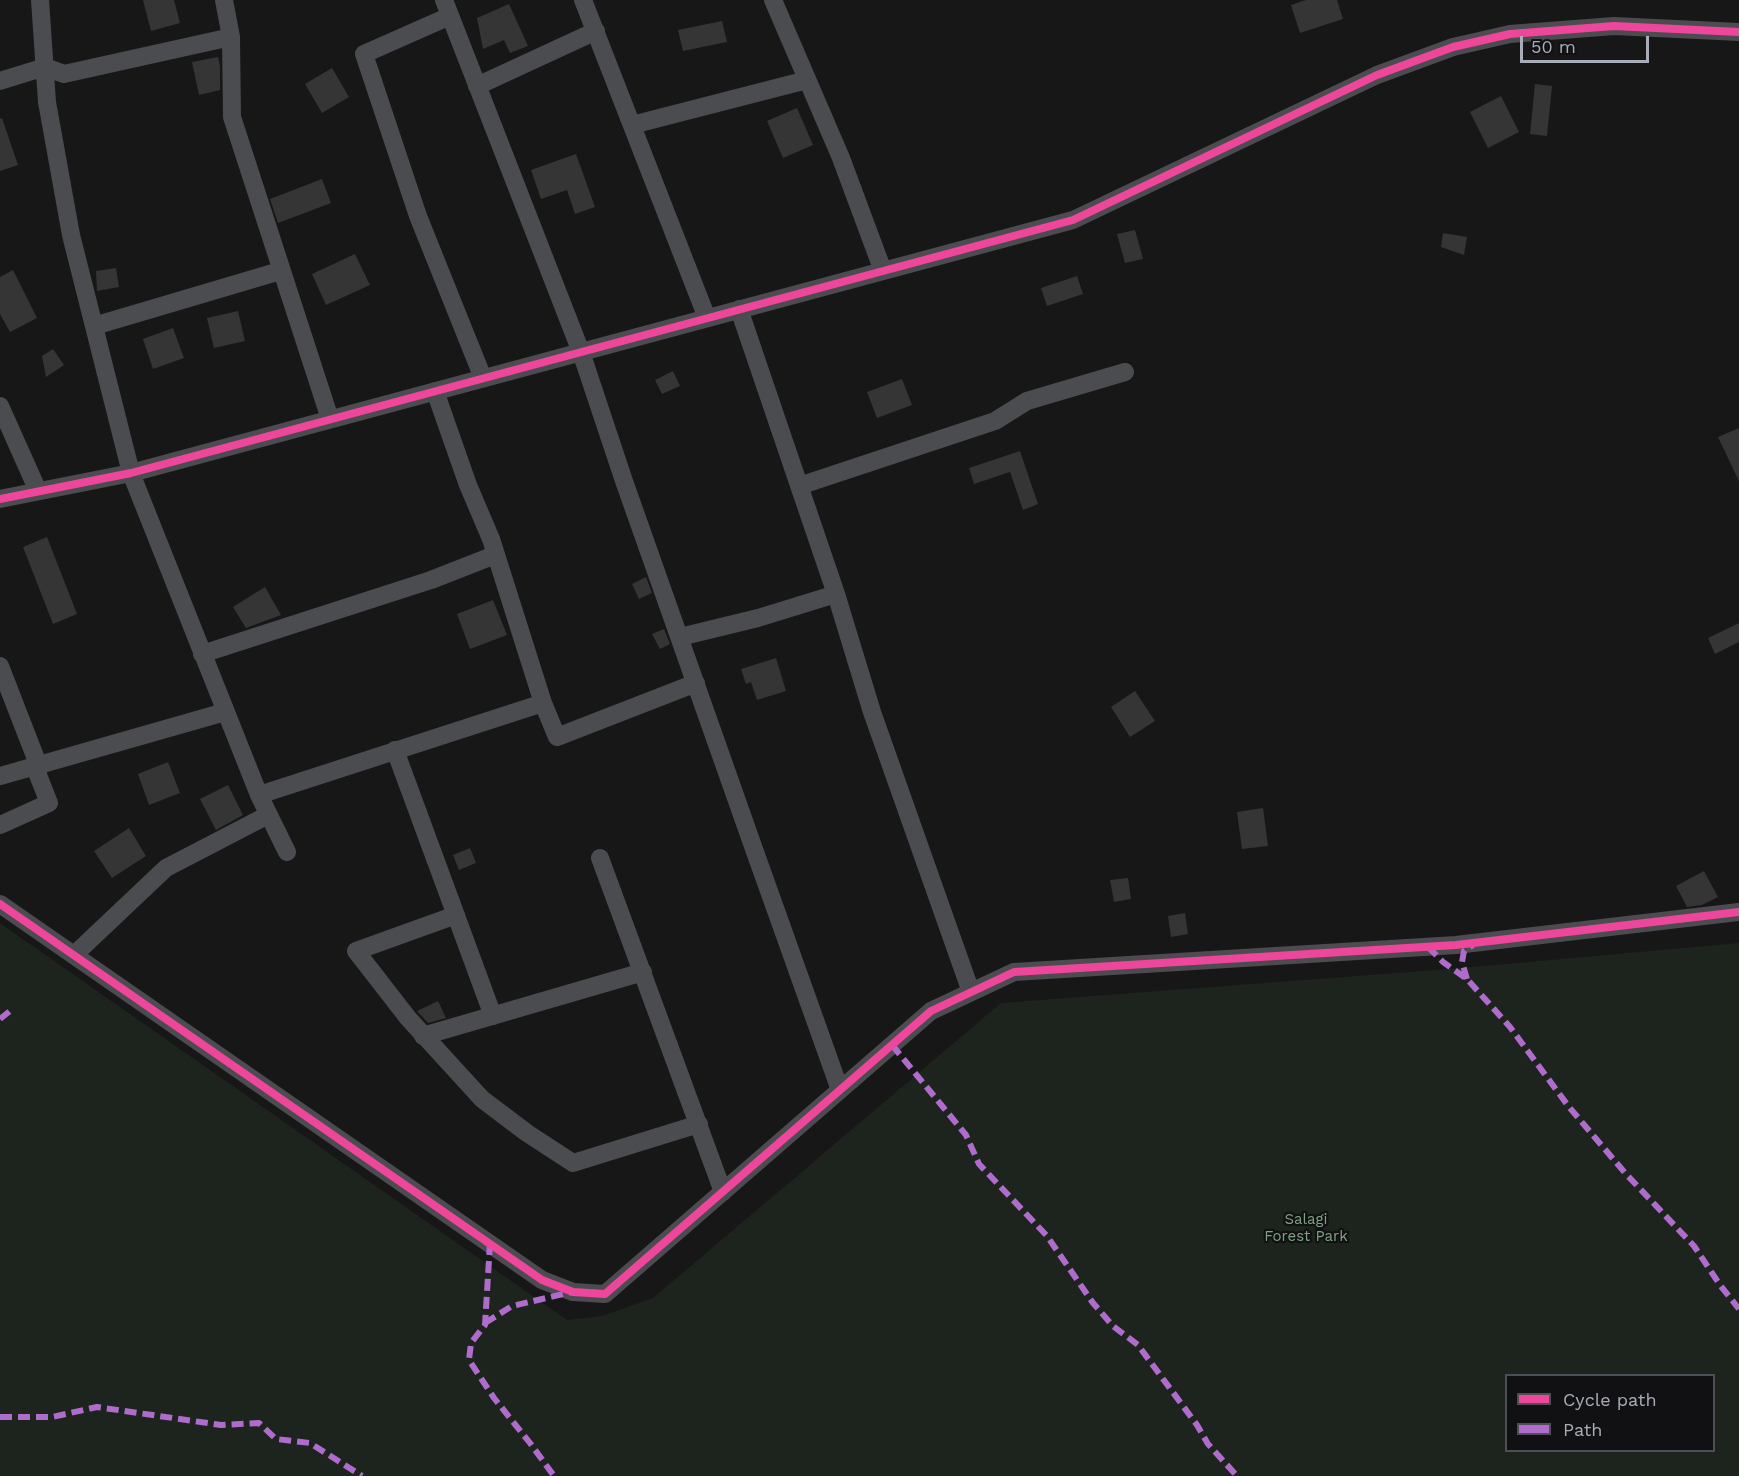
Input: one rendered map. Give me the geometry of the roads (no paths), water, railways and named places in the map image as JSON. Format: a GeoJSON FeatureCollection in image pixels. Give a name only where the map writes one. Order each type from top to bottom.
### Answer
{"type":"FeatureCollection","features":[{"type":"Feature","properties":{"kind":"street"},"geometry":{"type":"LineString","coordinates":[[40,0],[47,102],[71,235],[131,473],[259,795],[287,852]]}},
{"type":"Feature","properties":{"kind":"street"},"geometry":{"type":"LineString","coordinates":[[224,0],[231,37],[232,117],[280,271],[330,419]]}},
{"type":"Feature","properties":{"kind":"street"},"geometry":{"type":"LineString","coordinates":[[583,0],[707,318]]}},
{"type":"Feature","properties":{"kind":"street"},"geometry":{"type":"LineString","coordinates":[[773,0],[841,158],[883,271]]}},
{"type":"Feature","properties":{"kind":"street"},"geometry":{"type":"LineString","coordinates":[[483,378],[418,216],[364,54],[447,8],[581,352],[840,1090]]}},
{"type":"Feature","properties":{"kind":"street"},"geometry":{"type":"LineString","coordinates":[[0,499],[131,473],[1073,220],[1377,75],[1453,47],[1510,34],[1614,26],[1739,32]]}},
{"type":"Feature","properties":{"kind":"street"},"geometry":{"type":"LineString","coordinates":[[477,86],[596,31]]}},
{"type":"Feature","properties":{"kind":"street"},"geometry":{"type":"LineString","coordinates":[[0,81],[45,67],[64,74],[231,37]]}},
{"type":"Feature","properties":{"kind":"street"},"geometry":{"type":"LineString","coordinates":[[632,125],[807,80]]}},
{"type":"Feature","properties":{"kind":"street"},"geometry":{"type":"LineString","coordinates":[[94,326],[280,271]]}},
{"type":"Feature","properties":{"kind":"street"},"geometry":{"type":"LineString","coordinates":[[739,309],[836,594],[872,712],[971,992]]}},
{"type":"Feature","properties":{"kind":"street"},"geometry":{"type":"LineString","coordinates":[[799,486],[995,421],[1027,401],[1125,372]]}},
{"type":"Feature","properties":{"kind":"street"},"geometry":{"type":"LineString","coordinates":[[435,391],[468,485],[491,539],[543,703],[557,737],[696,683]]}},
{"type":"Feature","properties":{"kind":"street"},"geometry":{"type":"LineString","coordinates":[[0,406],[38,491]]}},
{"type":"Feature","properties":{"kind":"street"},"geometry":{"type":"LineString","coordinates":[[202,654],[431,580],[495,555]]}},
{"type":"Feature","properties":{"kind":"street"},"geometry":{"type":"LineString","coordinates":[[680,637],[758,618],[836,594]]}},
{"type":"Feature","properties":{"kind":"street"},"geometry":{"type":"LineString","coordinates":[[0,666],[38,764],[38,775],[49,803],[0,825]]}},
{"type":"Feature","properties":{"kind":"street"},"geometry":{"type":"LineString","coordinates":[[259,795],[543,703]]}},
{"type":"Feature","properties":{"kind":"street"},"geometry":{"type":"LineString","coordinates":[[0,776],[225,712]]}},
{"type":"Feature","properties":{"kind":"street"},"geometry":{"type":"LineString","coordinates":[[395,750],[493,1016]]}},
{"type":"Feature","properties":{"kind":"street"},"geometry":{"type":"LineString","coordinates":[[74,955],[166,868],[268,814]]}},
{"type":"Feature","properties":{"kind":"street"},"geometry":{"type":"LineString","coordinates":[[600,858],[723,1192]]}},
{"type":"Feature","properties":{"kind":"street"},"geometry":{"type":"LineString","coordinates":[[0,904],[542,1280],[573,1292],[605,1294],[931,1011],[1014,972],[1456,945],[1739,912]]}},
{"type":"Feature","properties":{"kind":"street"},"geometry":{"type":"LineString","coordinates":[[456,915],[356,951],[423,1036],[482,1099],[527,1133],[573,1163],[699,1124]]}},
{"type":"Feature","properties":{"kind":"street"},"geometry":{"type":"LineString","coordinates":[[423,1036],[643,972]]}},
{"type":"Feature","properties":{"kind":"park label","name":"Salagi Forest Park"},"geometry":{"type":"Point","coordinates":[1306,1228]}}]}
